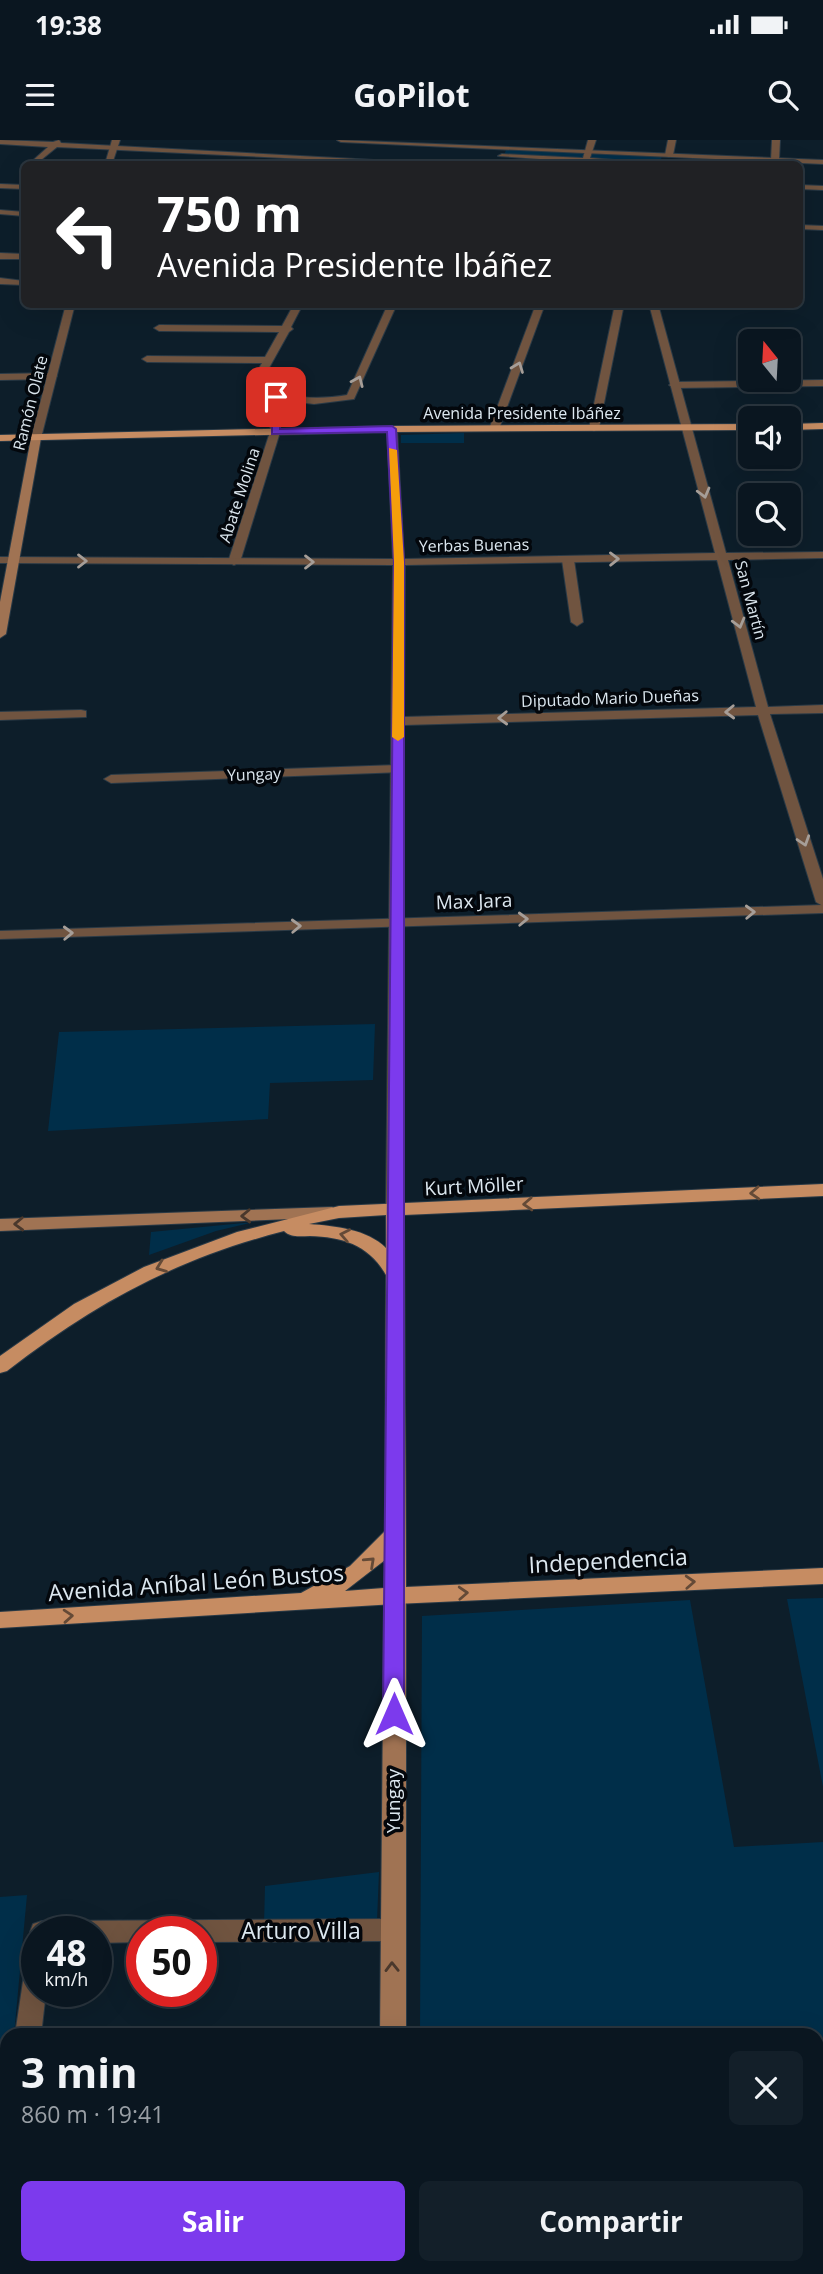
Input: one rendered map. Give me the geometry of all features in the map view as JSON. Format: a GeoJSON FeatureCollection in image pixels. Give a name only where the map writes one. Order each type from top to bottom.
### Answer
{"type":"FeatureCollection","features":[{"type":"Feature","properties":{"kind":"main road"},"geometry":{"type":"LineString","coordinates":[[801,427],[823,426]]}},
{"type":"Feature","properties":{"kind":"main road","name":"Avenida Presidente Ibáñez"},"geometry":{"type":"LineString","coordinates":[[0,438],[392,429],[738,427]]}},
{"type":"Feature","properties":{"kind":"main road","name":"Ramón Olate"},"geometry":{"type":"LineString","coordinates":[[0,634],[36,438]]}},
{"type":"Feature","properties":{"kind":"main road","name":"Kurt Möller"},"geometry":{"type":"LineString","coordinates":[[0,1225],[823,1190]]}},
{"type":"Feature","properties":{"kind":"main road","name":"Yungay"},"geometry":{"type":"LineString","coordinates":[[393,2028],[395,1210]]}},
{"type":"Feature","properties":{"kind":"main road"},"geometry":{"type":"LineString","coordinates":[[0,1366],[67,1317],[111,1290],[151,1271],[248,1236],[339,1212]]}},
{"type":"Feature","properties":{"kind":"main road"},"geometry":{"type":"LineString","coordinates":[[248,1236],[311,1230],[358,1237],[381,1252],[395,1276]]}},
{"type":"Feature","properties":{"kind":"main road"},"geometry":{"type":"LineString","coordinates":[[293,1602],[340,1583],[360,1570],[386,1546],[395,1532]]}},
{"type":"Feature","properties":{"kind":"main road","name":"Independencia"},"geometry":{"type":"LineString","coordinates":[[395,1596],[823,1576]]}},
{"type":"Feature","properties":{"kind":"main road","name":"Avenida Aníbal León Bustos"},"geometry":{"type":"LineString","coordinates":[[0,1620],[395,1596]]}},
{"type":"Feature","properties":{"kind":"street"},"geometry":{"type":"LineString","coordinates":[[341,140],[498,144],[587,159],[616,161]]}},
{"type":"Feature","properties":{"kind":"street"},"geometry":{"type":"LineString","coordinates":[[587,159],[592,140]]}},
{"type":"Feature","properties":{"kind":"street"},"geometry":{"type":"LineString","coordinates":[[668,160],[672,140]]}},
{"type":"Feature","properties":{"kind":"street"},"geometry":{"type":"LineString","coordinates":[[775,160],[776,140]]}},
{"type":"Feature","properties":{"kind":"street"},"geometry":{"type":"LineString","coordinates":[[1,141],[115,144],[195,156],[259,156],[334,161]]}},
{"type":"Feature","properties":{"kind":"street"},"geometry":{"type":"LineString","coordinates":[[36,161],[58,142]]}},
{"type":"Feature","properties":{"kind":"street"},"geometry":{"type":"LineString","coordinates":[[109,161],[115,144]]}},
{"type":"Feature","properties":{"kind":"street"},"geometry":{"type":"LineString","coordinates":[[255,161],[259,156]]}},
{"type":"Feature","properties":{"kind":"street"},"geometry":{"type":"LineString","coordinates":[[502,156],[799,161]]}},
{"type":"Feature","properties":{"kind":"street"},"geometry":{"type":"LineString","coordinates":[[803,161],[823,162]]}},
{"type":"Feature","properties":{"kind":"street"},"geometry":{"type":"LineString","coordinates":[[0,186],[21,187]]}},
{"type":"Feature","properties":{"kind":"street"},"geometry":{"type":"LineString","coordinates":[[803,187],[823,188]]}},
{"type":"Feature","properties":{"kind":"street"},"geometry":{"type":"LineString","coordinates":[[0,219],[4,212]]}},
{"type":"Feature","properties":{"kind":"street"},"geometry":{"type":"LineString","coordinates":[[803,227],[823,228]]}},
{"type":"Feature","properties":{"kind":"street"},"geometry":{"type":"LineString","coordinates":[[0,256],[21,256]]}},
{"type":"Feature","properties":{"kind":"street"},"geometry":{"type":"LineString","coordinates":[[0,281],[21,283]]}},
{"type":"Feature","properties":{"kind":"street","name":"Ramón Olate"},"geometry":{"type":"LineString","coordinates":[[36,438],[70,308]]}},
{"type":"Feature","properties":{"kind":"street"},"geometry":{"type":"LineString","coordinates":[[297,308],[288,329],[254,385],[276,397],[335,400],[351,397],[391,308]]}},
{"type":"Feature","properties":{"kind":"street"},"geometry":{"type":"LineString","coordinates":[[494,429],[539,308]]}},
{"type":"Feature","properties":{"kind":"street"},"geometry":{"type":"LineString","coordinates":[[594,428],[619,308]]}},
{"type":"Feature","properties":{"kind":"street","name":"San Martín"},"geometry":{"type":"LineString","coordinates":[[654,308],[763,711],[823,902]]}},
{"type":"Feature","properties":{"kind":"street"},"geometry":{"type":"LineString","coordinates":[[159,328],[288,329]]}},
{"type":"Feature","properties":{"kind":"street"},"geometry":{"type":"LineString","coordinates":[[146,359],[268,360]]}},
{"type":"Feature","properties":{"kind":"street"},"geometry":{"type":"LineString","coordinates":[[0,377],[52,376]]}},
{"type":"Feature","properties":{"kind":"street"},"geometry":{"type":"LineString","coordinates":[[674,385],[823,383]]}},
{"type":"Feature","properties":{"kind":"street","name":"Abate Molina"},"geometry":{"type":"LineString","coordinates":[[234,562],[275,432],[276,397]]}},
{"type":"Feature","properties":{"kind":"street","name":"Yungay"},"geometry":{"type":"LineString","coordinates":[[392,429],[399,562],[395,1210]]}},
{"type":"Feature","properties":{"kind":"street","name":"Yerbas Buenas"},"geometry":{"type":"LineString","coordinates":[[0,560],[399,562],[823,555]]}},
{"type":"Feature","properties":{"kind":"street"},"geometry":{"type":"LineString","coordinates":[[569,560],[577,622]]}},
{"type":"Feature","properties":{"kind":"street","name":"Diputado Mario Dueñas"},"geometry":{"type":"LineString","coordinates":[[398,722],[823,709]]}},
{"type":"Feature","properties":{"kind":"street"},"geometry":{"type":"LineString","coordinates":[[0,716],[81,714]]}},
{"type":"Feature","properties":{"kind":"street","name":"Yungay"},"geometry":{"type":"LineString","coordinates":[[111,779],[398,769]]}},
{"type":"Feature","properties":{"kind":"street","name":"Max Jara"},"geometry":{"type":"LineString","coordinates":[[0,935],[823,909]]}},
{"type":"Feature","properties":{"kind":"street","name":"Arturo Villa"},"geometry":{"type":"LineString","coordinates":[[112,1932],[392,1930]]}},
{"type":"Feature","properties":{"kind":"street"},"geometry":{"type":"LineString","coordinates":[[29,2028],[32,2007]]}},
{"type":"Feature","properties":{"kind":"shaded area"},"geometry":{"type":"Polygon","coordinates":[[[506,150],[662,156],[661,161],[621,161],[504,155],[506,150]]]}},
{"type":"Feature","properties":{"kind":"shaded area"},"geometry":{"type":"Polygon","coordinates":[[[464,433],[464,443],[401,443],[401,435],[464,433]]]}},
{"type":"Feature","properties":{"kind":"shaded area"},"geometry":{"type":"Polygon","coordinates":[[[375,1024],[373,1080],[270,1083],[268,1119],[48,1131],[59,1032],[375,1024]]]}},
{"type":"Feature","properties":{"kind":"shaded area"},"geometry":{"type":"Polygon","coordinates":[[[254,1222],[216,1231],[149,1255],[151,1232],[254,1222]]]}},
{"type":"Feature","properties":{"kind":"shaded area"},"geometry":{"type":"Polygon","coordinates":[[[823,1598],[823,1787],[787,1599],[823,1598]]]}},
{"type":"Feature","properties":{"kind":"shaded area"},"geometry":{"type":"Polygon","coordinates":[[[690,1600],[734,1847],[823,1842],[823,2028],[420,2028],[422,1616],[690,1600]]]}},
{"type":"Feature","properties":{"kind":"shaded area"},"geometry":{"type":"Polygon","coordinates":[[[379,1872],[377,1921],[264,1925],[265,1886],[379,1872]]]}},
{"type":"Feature","properties":{"kind":"shaded area"},"geometry":{"type":"Polygon","coordinates":[[[27,1895],[25,1916],[21,1916],[21,1960],[15,2028],[0,2028],[0,1897],[27,1895]]]}},
{"type":"Feature","properties":{"kind":"slow traffic"},"geometry":{"type":"LineString","coordinates":[[393,450],[399,562],[398,737]]}},
{"type":"Feature","properties":{"kind":"route"},"geometry":{"type":"LineString","coordinates":[[276,397],[275,432],[392,429],[399,562],[394,1714]]}}]}
